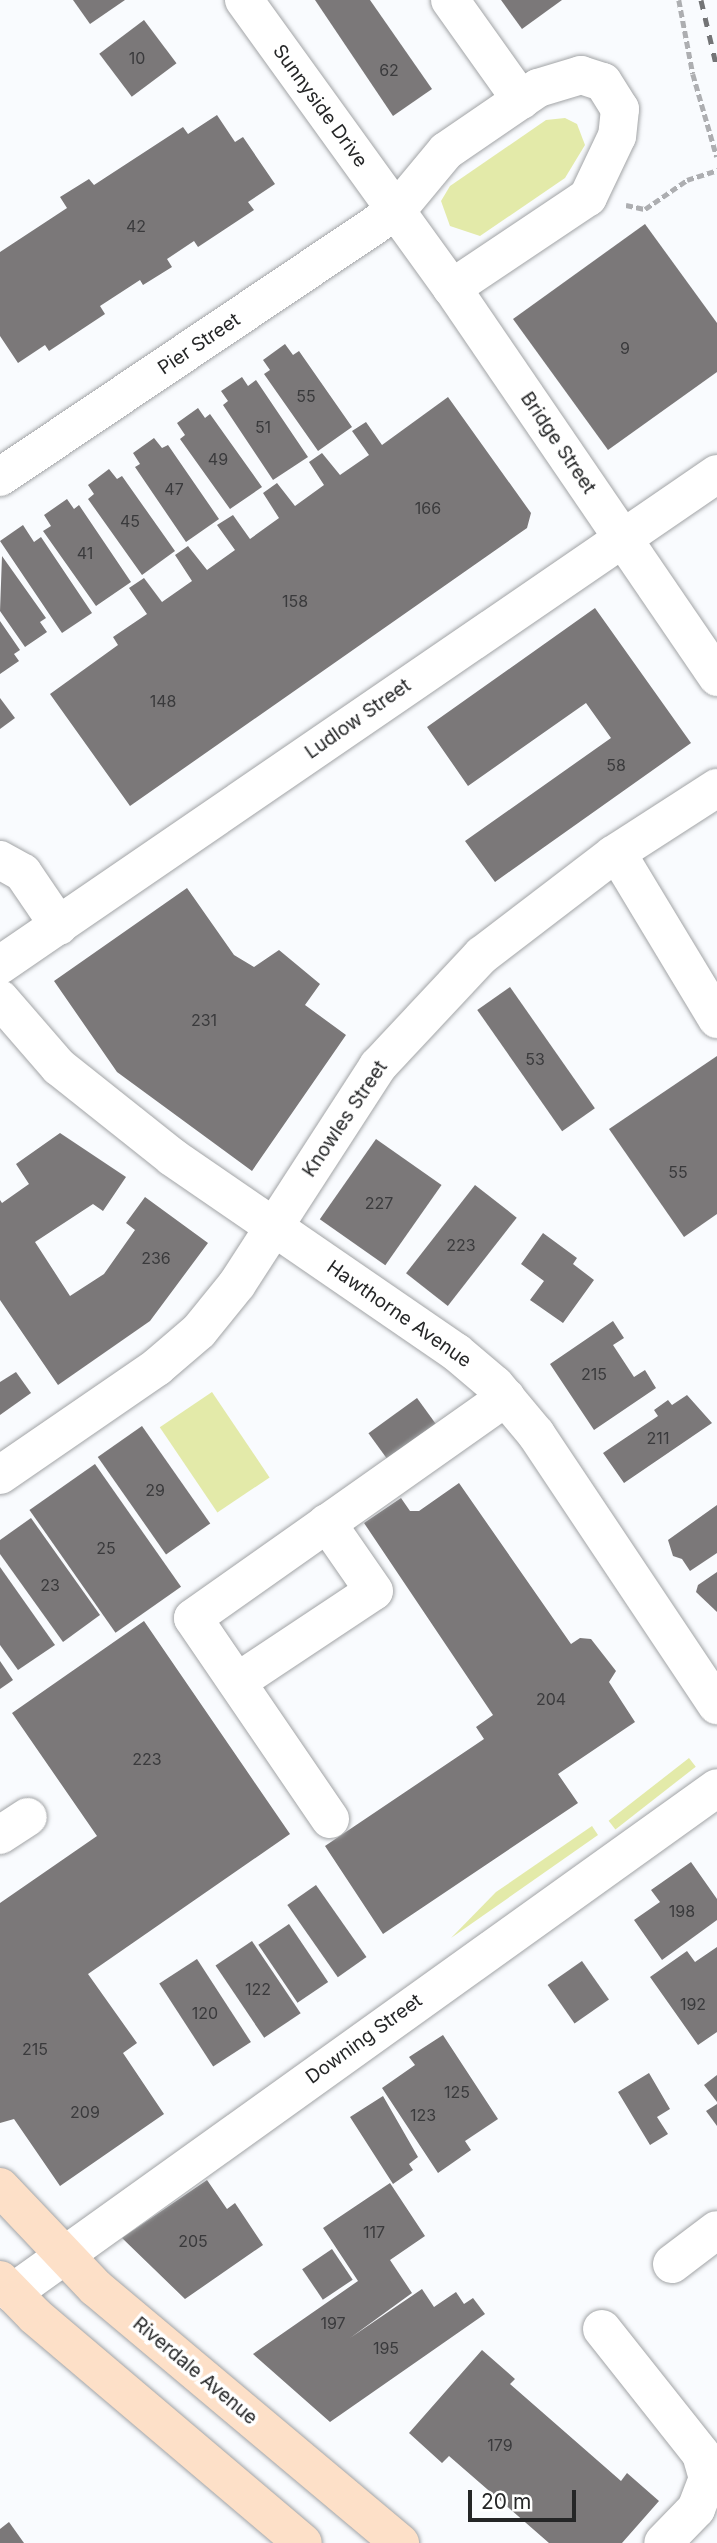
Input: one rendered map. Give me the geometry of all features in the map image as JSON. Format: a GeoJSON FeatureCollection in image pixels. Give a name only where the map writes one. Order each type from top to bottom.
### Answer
{"type":"FeatureCollection","features":[{"type":"Feature","properties":{"kind":"main road","name":"Riverdale Avenue"},"geometry":{"type":"LineString","coordinates":[[0,2188],[96,2288],[400,2543]]}},
{"type":"Feature","properties":{"kind":"main road"},"geometry":{"type":"LineString","coordinates":[[6,2286],[303,2543]]}},
{"type":"Feature","properties":{"kind":"street","name":"Sunnyside Drive"},"geometry":{"type":"LineString","coordinates":[[244,0],[397,210]]}},
{"type":"Feature","properties":{"kind":"street"},"geometry":{"type":"LineString","coordinates":[[450,0],[521,100]]}},
{"type":"Feature","properties":{"kind":"street","name":"Pier Street"},"geometry":{"type":"LineString","coordinates":[[0,477],[397,210],[446,151],[550,83],[581,75],[611,90],[620,108],[617,136],[588,197]]}},
{"type":"Feature","properties":{"kind":"street"},"geometry":{"type":"LineString","coordinates":[[452,288],[588,197]]}},
{"type":"Feature","properties":{"kind":"street","name":"Bridge Street"},"geometry":{"type":"LineString","coordinates":[[397,210],[717,677]]}},
{"type":"Feature","properties":{"kind":"street","name":"Ludlow Street"},"geometry":{"type":"LineString","coordinates":[[0,965],[621,537],[717,474]]}},
{"type":"Feature","properties":{"kind":"street","name":"Knowles Street"},"geometry":{"type":"LineString","coordinates":[[0,1475],[157,1367],[199,1331],[274,1226],[378,1066],[482,955],[617,853],[717,788]]}},
{"type":"Feature","properties":{"kind":"street"},"geometry":{"type":"LineString","coordinates":[[617,853],[717,1019]]}},
{"type":"Feature","properties":{"kind":"street"},"geometry":{"type":"LineString","coordinates":[[0,860],[23,873],[59,926]]}},
{"type":"Feature","properties":{"kind":"street","name":"Hawthorne Avenue"},"geometry":{"type":"LineString","coordinates":[[0,999],[59,1067],[172,1157],[456,1352],[506,1397],[536,1434],[717,1705]]}},
{"type":"Feature","properties":{"kind":"street"},"geometry":{"type":"LineString","coordinates":[[330,1819],[193,1618],[506,1397]]}},
{"type":"Feature","properties":{"kind":"street"},"geometry":{"type":"LineString","coordinates":[[237,1682],[374,1591],[327,1523]]}},
{"type":"Feature","properties":{"kind":"street","name":"Downing Street"},"geometry":{"type":"LineString","coordinates":[[6,2286],[63,2255],[717,1788]]}},
{"type":"Feature","properties":{"kind":"street"},"geometry":{"type":"LineString","coordinates":[[672,2264],[717,2230]]}},
{"type":"Feature","properties":{"kind":"street"},"geometry":{"type":"LineString","coordinates":[[602,2329],[701,2454],[708,2478],[696,2510],[663,2543]]}},
{"type":"Feature","properties":{"kind":"path"},"geometry":{"type":"LineString","coordinates":[[679,0],[693,74],[717,157]]}},
{"type":"Feature","properties":{"kind":"path"},"geometry":{"type":"LineString","coordinates":[[588,197],[645,209],[687,180],[717,170]]}},
{"type":"Feature","properties":{"kind":"green space"},"geometry":{"type":"Polygon","coordinates":[[[565,118],[577,124],[585,145],[565,178],[480,236],[450,226],[441,201],[450,186],[546,120],[565,118]]]}},
{"type":"Feature","properties":{"kind":"green space"},"geometry":{"type":"Polygon","coordinates":[[[212,1392],[270,1477],[217,1513],[160,1427],[212,1392]]]}},
{"type":"Feature","properties":{"kind":"green space"},"geometry":{"type":"Polygon","coordinates":[[[689,1758],[696,1767],[615,1829],[609,1821],[689,1758]]]}},
{"type":"Feature","properties":{"kind":"green space"},"geometry":{"type":"Polygon","coordinates":[[[592,1826],[598,1835],[451,1938],[496,1892],[592,1826]]]}},
{"type":"Feature","properties":{"kind":"building"},"geometry":{"type":"Polygon","coordinates":[[[73,0],[125,0],[90,24],[73,0]]]}},
{"type":"Feature","properties":{"kind":"building"},"geometry":{"type":"Polygon","coordinates":[[[315,0],[370,0],[432,89],[393,116],[315,0]]]}},
{"type":"Feature","properties":{"kind":"building"},"geometry":{"type":"Polygon","coordinates":[[[501,0],[562,0],[522,29],[501,0]]]}},
{"type":"Feature","properties":{"kind":"building"},"geometry":{"type":"Polygon","coordinates":[[[144,20],[176,63],[132,97],[99,54],[144,20]]]}},
{"type":"Feature","properties":{"kind":"building"},"geometry":{"type":"Polygon","coordinates":[[[217,115],[235,142],[243,137],[275,184],[248,202],[254,210],[198,247],[194,241],[167,259],[172,267],[143,285],[140,280],[100,306],[105,314],[49,351],[45,345],[18,363],[0,336],[0,252],[67,208],[60,197],[89,179],[94,185],[183,127],[188,134],[217,115]]]}},
{"type":"Feature","properties":{"kind":"building"},"geometry":{"type":"Polygon","coordinates":[[[645,224],[717,323],[717,372],[608,450],[513,319],[645,224]]]}},
{"type":"Feature","properties":{"kind":"building"},"geometry":{"type":"Polygon","coordinates":[[[285,344],[293,355],[299,351],[352,427],[318,451],[264,374],[270,370],[263,360],[285,344]]]}},
{"type":"Feature","properties":{"kind":"building"},"geometry":{"type":"Polygon","coordinates":[[[242,377],[248,386],[256,380],[308,457],[273,480],[223,405],[228,401],[221,391],[242,377]]]}},
{"type":"Feature","properties":{"kind":"building"},"geometry":{"type":"Polygon","coordinates":[[[448,397],[531,513],[527,528],[130,806],[50,694],[118,645],[113,637],[147,614],[129,588],[144,578],[162,602],[192,581],[175,555],[188,546],[207,570],[235,550],[217,525],[233,515],[250,539],[279,518],[263,493],[277,483],[295,506],[324,485],[309,462],[322,453],[340,475],[369,455],[352,431],[366,422],[382,445],[448,397]]]}},
{"type":"Feature","properties":{"kind":"building"},"geometry":{"type":"Polygon","coordinates":[[[198,408],[205,418],[210,414],[262,487],[230,509],[180,439],[185,435],[177,423],[198,408]]]}},
{"type":"Feature","properties":{"kind":"building"},"geometry":{"type":"Polygon","coordinates":[[[154,438],[162,448],[168,445],[219,519],[186,542],[135,467],[140,464],[133,453],[154,438]]]}},
{"type":"Feature","properties":{"kind":"building"},"geometry":{"type":"Polygon","coordinates":[[[109,469],[117,479],[122,476],[175,551],[142,575],[88,499],[94,494],[88,485],[109,469]]]}},
{"type":"Feature","properties":{"kind":"building"},"geometry":{"type":"Polygon","coordinates":[[[67,499],[74,509],[79,505],[131,582],[96,606],[43,531],[51,526],[44,515],[67,499]]]}},
{"type":"Feature","properties":{"kind":"building"},"geometry":{"type":"Polygon","coordinates":[[[23,525],[34,542],[41,537],[92,613],[62,633],[0,541],[23,525]]]}},
{"type":"Feature","properties":{"kind":"building"},"geometry":{"type":"Polygon","coordinates":[[[2,556],[46,618],[40,622],[47,632],[25,647],[0,611],[2,556]]]}},
{"type":"Feature","properties":{"kind":"building"},"geometry":{"type":"Polygon","coordinates":[[[595,608],[691,743],[495,882],[465,841],[611,738],[586,703],[468,786],[427,727],[595,608]]]}},
{"type":"Feature","properties":{"kind":"building"},"geometry":{"type":"Polygon","coordinates":[[[0,621],[20,650],[14,654],[19,661],[0,674],[0,621]]]}},
{"type":"Feature","properties":{"kind":"building"},"geometry":{"type":"Polygon","coordinates":[[[0,698],[15,718],[0,729],[0,698]]]}},
{"type":"Feature","properties":{"kind":"building"},"geometry":{"type":"Polygon","coordinates":[[[187,888],[234,955],[254,967],[279,950],[320,984],[305,1005],[346,1035],[252,1171],[117,1072],[54,981],[187,888]]]}},
{"type":"Feature","properties":{"kind":"building"},"geometry":{"type":"Polygon","coordinates":[[[510,987],[595,1108],[562,1131],[477,1010],[510,987]]]}},
{"type":"Feature","properties":{"kind":"building"},"geometry":{"type":"Polygon","coordinates":[[[717,1056],[717,1214],[684,1237],[609,1129],[717,1056]]]}},
{"type":"Feature","properties":{"kind":"building"},"geometry":{"type":"Polygon","coordinates":[[[60,1133],[126,1177],[103,1211],[93,1204],[35,1242],[70,1296],[104,1274],[135,1230],[126,1223],[145,1197],[208,1243],[150,1321],[58,1385],[0,1300],[0,1200],[2,1203],[29,1184],[16,1164],[60,1133]]]}},
{"type":"Feature","properties":{"kind":"building"},"geometry":{"type":"Polygon","coordinates":[[[376,1139],[442,1185],[385,1265],[320,1219],[376,1139]]]}},
{"type":"Feature","properties":{"kind":"building"},"geometry":{"type":"Polygon","coordinates":[[[475,1185],[517,1218],[448,1306],[406,1273],[475,1185]]]}},
{"type":"Feature","properties":{"kind":"building"},"geometry":{"type":"Polygon","coordinates":[[[543,1233],[577,1258],[573,1264],[594,1280],[563,1323],[530,1300],[544,1281],[521,1264],[543,1233]]]}},
{"type":"Feature","properties":{"kind":"building"},"geometry":{"type":"Polygon","coordinates":[[[613,1321],[624,1338],[613,1345],[634,1377],[645,1370],[656,1388],[594,1430],[550,1364],[613,1321]]]}},
{"type":"Feature","properties":{"kind":"building"},"geometry":{"type":"Polygon","coordinates":[[[16,1372],[31,1393],[0,1415],[0,1382],[16,1372]]]}},
{"type":"Feature","properties":{"kind":"building"},"geometry":{"type":"Polygon","coordinates":[[[687,1395],[712,1423],[624,1483],[603,1453],[658,1416],[654,1410],[668,1400],[672,1405],[687,1395]]]}},
{"type":"Feature","properties":{"kind":"building"},"geometry":{"type":"Polygon","coordinates":[[[417,1398],[437,1426],[388,1461],[368,1433],[417,1398]]]}},
{"type":"Feature","properties":{"kind":"building"},"geometry":{"type":"Polygon","coordinates":[[[142,1426],[210,1523],[166,1554],[98,1457],[142,1426]]]}},
{"type":"Feature","properties":{"kind":"building"},"geometry":{"type":"Polygon","coordinates":[[[95,1464],[181,1587],[116,1633],[29,1510],[95,1464]]]}},
{"type":"Feature","properties":{"kind":"building"},"geometry":{"type":"Polygon","coordinates":[[[459,1483],[571,1644],[580,1638],[591,1639],[616,1671],[609,1682],[635,1722],[558,1774],[578,1803],[383,1934],[325,1846],[484,1739],[476,1727],[493,1715],[364,1523],[401,1498],[410,1511],[419,1511],[459,1483]]]}},
{"type":"Feature","properties":{"kind":"building"},"geometry":{"type":"Polygon","coordinates":[[[717,1505],[717,1553],[690,1571],[682,1559],[673,1556],[668,1540],[717,1505]]]}},
{"type":"Feature","properties":{"kind":"building"},"geometry":{"type":"Polygon","coordinates":[[[31,1518],[100,1615],[63,1642],[0,1554],[0,1540],[31,1518]]]}},
{"type":"Feature","properties":{"kind":"building"},"geometry":{"type":"Polygon","coordinates":[[[0,1567],[55,1645],[18,1670],[0,1645],[0,1567]]]}},
{"type":"Feature","properties":{"kind":"building"},"geometry":{"type":"Polygon","coordinates":[[[717,1572],[717,1612],[696,1592],[698,1585],[717,1572]]]}},
{"type":"Feature","properties":{"kind":"building"},"geometry":{"type":"Polygon","coordinates":[[[144,1621],[290,1834],[88,1974],[137,2043],[123,2053],[164,2114],[60,2186],[14,2119],[0,2123],[0,1903],[97,1836],[12,1713],[144,1621]]]}},
{"type":"Feature","properties":{"kind":"building"},"geometry":{"type":"Polygon","coordinates":[[[0,1661],[13,1680],[0,1689],[0,1661]]]}},
{"type":"Feature","properties":{"kind":"building"},"geometry":{"type":"Polygon","coordinates":[[[691,1862],[717,1899],[717,1920],[662,1960],[634,1920],[660,1902],[651,1890],[691,1862]]]}},
{"type":"Feature","properties":{"kind":"building"},"geometry":{"type":"Polygon","coordinates":[[[316,1885],[366,1957],[338,1977],[287,1905],[316,1885]]]}},
{"type":"Feature","properties":{"kind":"building"},"geometry":{"type":"Polygon","coordinates":[[[289,1924],[328,1982],[297,2003],[258,1945],[289,1924]]]}},
{"type":"Feature","properties":{"kind":"building"},"geometry":{"type":"Polygon","coordinates":[[[252,1941],[301,2013],[264,2038],[216,1966],[252,1941]]]}},
{"type":"Feature","properties":{"kind":"building"},"geometry":{"type":"Polygon","coordinates":[[[717,1947],[717,2032],[698,2045],[650,1977],[687,1951],[695,1962],[717,1947]]]}},
{"type":"Feature","properties":{"kind":"building"},"geometry":{"type":"Polygon","coordinates":[[[197,1959],[251,2042],[213,2067],[159,1984],[197,1959]]]}},
{"type":"Feature","properties":{"kind":"building"},"geometry":{"type":"Polygon","coordinates":[[[582,1961],[609,2000],[575,2024],[548,1985],[582,1961]]]}},
{"type":"Feature","properties":{"kind":"building"},"geometry":{"type":"Polygon","coordinates":[[[443,2035],[498,2119],[465,2141],[471,2150],[438,2173],[382,2088],[415,2065],[409,2057],[443,2035]]]}},
{"type":"Feature","properties":{"kind":"building"},"geometry":{"type":"Polygon","coordinates":[[[649,2073],[670,2109],[657,2117],[668,2134],[650,2145],[618,2092],[649,2073]]]}},
{"type":"Feature","properties":{"kind":"building"},"geometry":{"type":"Polygon","coordinates":[[[717,2075],[717,2102],[704,2085],[717,2075]]]}},
{"type":"Feature","properties":{"kind":"building"},"geometry":{"type":"Polygon","coordinates":[[[383,2096],[418,2157],[409,2164],[413,2170],[393,2184],[350,2117],[383,2096]]]}},
{"type":"Feature","properties":{"kind":"building"},"geometry":{"type":"Polygon","coordinates":[[[717,2104],[717,2126],[706,2111],[717,2104]]]}},
{"type":"Feature","properties":{"kind":"building"},"geometry":{"type":"Polygon","coordinates":[[[207,2180],[227,2209],[235,2203],[263,2245],[185,2299],[122,2238],[207,2180]]]}},
{"type":"Feature","properties":{"kind":"building"},"geometry":{"type":"Polygon","coordinates":[[[390,2183],[425,2236],[390,2260],[412,2293],[350,2338],[422,2289],[434,2307],[456,2292],[464,2304],[473,2298],[485,2314],[330,2422],[253,2354],[358,2281],[323,2228],[390,2183]]]}},
{"type":"Feature","properties":{"kind":"building"},"geometry":{"type":"Polygon","coordinates":[[[332,2249],[353,2280],[323,2300],[302,2269],[332,2249]]]}},
{"type":"Feature","properties":{"kind":"building"},"geometry":{"type":"Polygon","coordinates":[[[482,2350],[515,2379],[510,2384],[621,2481],[627,2473],[659,2501],[622,2543],[549,2543],[449,2456],[442,2463],[409,2433],[482,2350]]]}},
{"type":"Feature","properties":{"kind":"building"},"geometry":{"type":"Polygon","coordinates":[[[9,2522],[24,2543],[0,2543],[0,2529],[9,2522]]]}},
{"type":"Feature","properties":{"kind":"railway"},"geometry":{"type":"LineString","coordinates":[[701,0],[717,68]]}}]}
